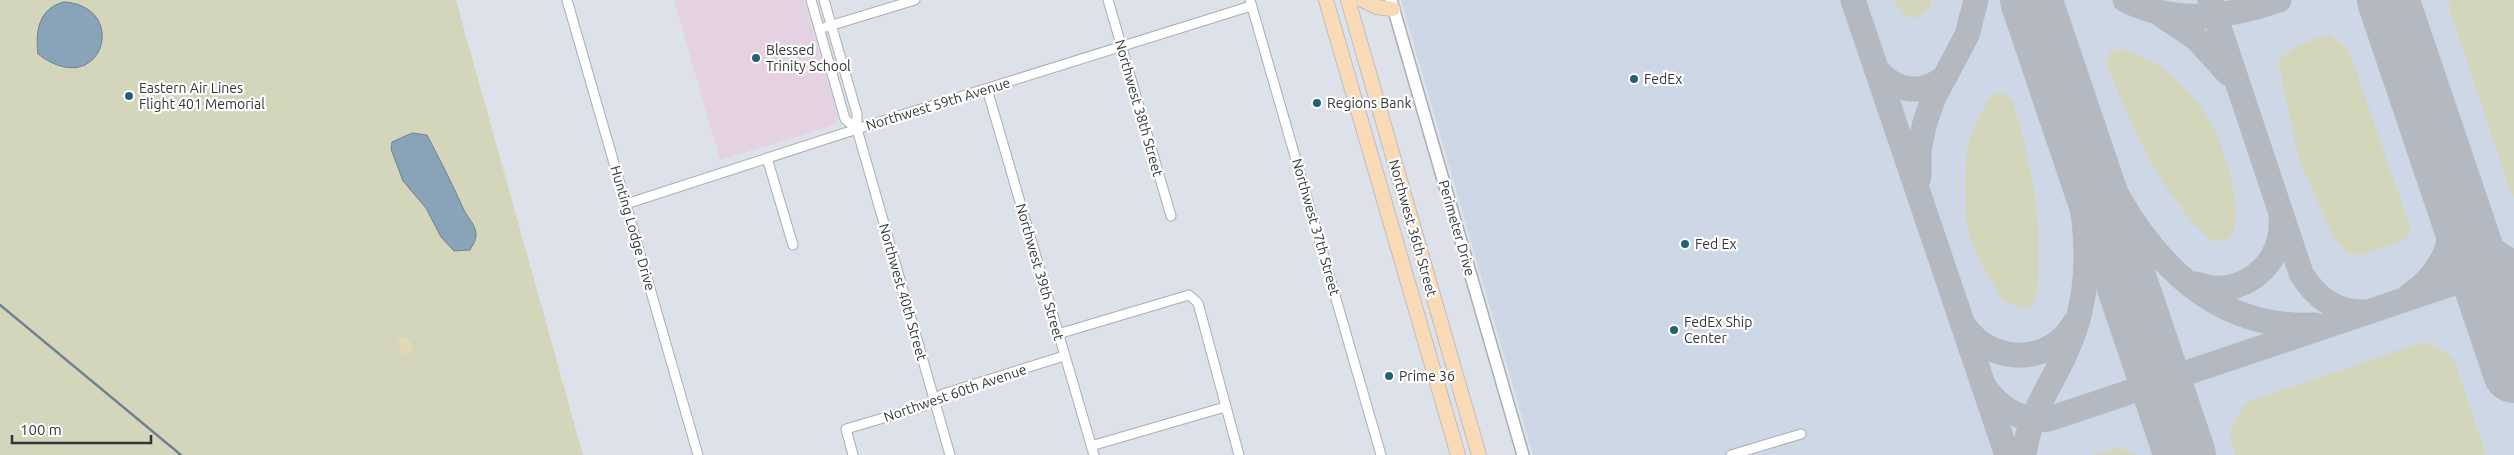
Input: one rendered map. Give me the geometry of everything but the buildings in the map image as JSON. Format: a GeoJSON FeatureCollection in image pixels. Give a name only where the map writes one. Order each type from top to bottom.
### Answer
{"type":"FeatureCollection","features":[{"type":"Feature","properties":{"kind":"main road","name":"Northwest 36th Street"},"geometry":{"type":"LineString","coordinates":[[1326,0],[1458,455]]}},
{"type":"Feature","properties":{"kind":"main road","name":"Northwest 36th Street"},"geometry":{"type":"LineString","coordinates":[[1347,0],[1479,455]]}},
{"type":"Feature","properties":{"kind":"main road"},"geometry":{"type":"LineString","coordinates":[[1347,0],[1341,19],[1334,28],[1345,31],[1361,45]]}},
{"type":"Feature","properties":{"kind":"main road"},"geometry":{"type":"LineString","coordinates":[[1362,0],[1377,7],[1392,4]]}},
{"type":"Feature","properties":{"kind":"main road"},"geometry":{"type":"LineString","coordinates":[[1398,250],[1418,244]]}},
{"type":"Feature","properties":{"kind":"street","name":"Hunting Lodge Drive"},"geometry":{"type":"LineString","coordinates":[[567,0],[698,455]]}},
{"type":"Feature","properties":{"kind":"street","name":"Northwest 40th Street"},"geometry":{"type":"LineString","coordinates":[[811,0],[846,118],[857,129]]}},
{"type":"Feature","properties":{"kind":"street","name":"Northwest 40th Street"},"geometry":{"type":"LineString","coordinates":[[824,0],[857,114],[857,129],[950,455]]}},
{"type":"Feature","properties":{"kind":"street"},"geometry":{"type":"LineString","coordinates":[[820,29],[915,0]]}},
{"type":"Feature","properties":{"kind":"street","name":"Northwest 38th Street"},"geometry":{"type":"LineString","coordinates":[[1108,0],[1171,216]]}},
{"type":"Feature","properties":{"kind":"street","name":"Northwest 59th Avenue"},"geometry":{"type":"LineString","coordinates":[[626,204],[857,129],[1122,47],[1250,3]]}},
{"type":"Feature","properties":{"kind":"street","name":"Northwest 37th Street"},"geometry":{"type":"LineString","coordinates":[[1250,3],[1380,455]]}},
{"type":"Feature","properties":{"kind":"street","name":"Perimeter Drive"},"geometry":{"type":"LineString","coordinates":[[1392,4],[1522,455]]}},
{"type":"Feature","properties":{"kind":"street","name":"Northwest 39th Street"},"geometry":{"type":"LineString","coordinates":[[987,89],[1092,451]]}},
{"type":"Feature","properties":{"kind":"street"},"geometry":{"type":"LineString","coordinates":[[767,158],[792,245]]}},
{"type":"Feature","properties":{"kind":"street"},"geometry":{"type":"LineString","coordinates":[[1058,334],[1189,295],[1198,304],[1239,455]]}},
{"type":"Feature","properties":{"kind":"street","name":"Northwest 60th Avenue"},"geometry":{"type":"LineString","coordinates":[[853,455],[846,430],[924,406],[943,394],[1064,356]]}},
{"type":"Feature","properties":{"kind":"street"},"geometry":{"type":"LineString","coordinates":[[1092,451],[1225,407]]}},
{"type":"Feature","properties":{"kind":"street"},"geometry":{"type":"LineString","coordinates":[[1731,455],[1801,434]]}},
{"type":"Feature","properties":{"kind":"shaded area","name":"Blessed Trinity School"},"geometry":{"type":"Polygon","coordinates":[[[674,0],[804,0],[838,116],[837,121],[831,126],[720,160],[674,0]]]}},
{"type":"Feature","properties":{"kind":"shaded area"},"geometry":{"type":"Polygon","coordinates":[[[1401,0],[2514,0],[2514,455],[1533,455],[1401,0]]]}},
{"type":"Feature","properties":{"kind":"green space"},"geometry":{"type":"Polygon","coordinates":[[[0,0],[456,0],[583,455],[0,455],[0,0]]]}},
{"type":"Feature","properties":{"kind":"green space"},"geometry":{"type":"Polygon","coordinates":[[[1893,0],[1931,0],[1931,5],[1919,18],[1906,15],[1893,0]]]}},
{"type":"Feature","properties":{"kind":"green space"},"geometry":{"type":"Polygon","coordinates":[[[2451,0],[2514,0],[2514,197],[2511,195],[2448,5],[2451,0]]]}},
{"type":"Feature","properties":{"kind":"green space"},"geometry":{"type":"Polygon","coordinates":[[[2330,35],[2344,45],[2352,58],[2411,231],[2404,241],[2362,255],[2347,254],[2333,236],[2299,160],[2278,61],[2302,44],[2330,35]]]}},
{"type":"Feature","properties":{"kind":"green space"},"geometry":{"type":"Polygon","coordinates":[[[2120,49],[2128,50],[2166,71],[2182,84],[2207,117],[2225,155],[2234,195],[2236,224],[2229,239],[2215,242],[2197,226],[2164,184],[2150,161],[2137,136],[2107,65],[2109,54],[2120,49]]]}},
{"type":"Feature","properties":{"kind":"green space"},"geometry":{"type":"Polygon","coordinates":[[[2002,93],[2012,99],[2026,150],[2035,198],[2039,248],[2038,273],[2036,300],[2028,308],[2013,306],[2000,295],[1975,251],[1967,226],[1965,176],[1969,143],[1975,124],[1988,100],[1992,95],[2002,93]]]}},
{"type":"Feature","properties":{"kind":"green space"},"geometry":{"type":"Polygon","coordinates":[[[2419,343],[2436,346],[2454,360],[2486,455],[2235,455],[2231,438],[2232,425],[2249,401],[2419,343]]]}},
{"type":"Feature","properties":{"kind":"green space"},"geometry":{"type":"Polygon","coordinates":[[[2119,447],[2137,455],[2093,455],[2119,447]]]}},
{"type":"Feature","properties":{"kind":"sand"},"geometry":{"type":"Polygon","coordinates":[[[401,337],[410,340],[413,352],[406,354],[400,351],[398,342],[401,337]]]}},
{"type":"Feature","properties":{"kind":"water"},"geometry":{"type":"Polygon","coordinates":[[[64,2],[85,7],[97,19],[102,33],[100,48],[92,60],[78,67],[60,66],[38,54],[37,37],[40,22],[49,9],[64,2]]]}},
{"type":"Feature","properties":{"kind":"water"},"geometry":{"type":"Polygon","coordinates":[[[412,133],[427,135],[473,225],[476,238],[470,250],[454,251],[441,237],[426,208],[403,181],[391,149],[392,142],[412,133]]]}},
{"type":"Feature","properties":{"kind":"waterway"},"geometry":{"type":"LineString","coordinates":[[0,305],[181,455]]}},
{"type":"Feature","properties":{"kind":"taxiway"},"geometry":{"type":"LineString","coordinates":[[1853,0],[2007,455]]}},
{"type":"Feature","properties":{"kind":"taxiway"},"geometry":{"type":"LineString","coordinates":[[1919,177],[1919,150],[1925,122],[1934,97],[1967,35],[1976,0]]}},
{"type":"Feature","properties":{"kind":"taxiway"},"geometry":{"type":"LineString","coordinates":[[2033,0],[2074,105],[2099,161],[2128,213],[2163,259],[2205,296],[2255,319],[2315,325]]}},
{"type":"Feature","properties":{"kind":"taxiway"},"geometry":{"type":"LineString","coordinates":[[2125,0],[2144,8],[2182,16],[2221,15],[2279,0]]}},
{"type":"Feature","properties":{"kind":"taxiway"},"geometry":{"type":"LineString","coordinates":[[2210,0],[2301,273],[2313,289],[2327,302],[2345,310],[2365,312]]}},
{"type":"Feature","properties":{"kind":"taxiway"},"geometry":{"type":"LineString","coordinates":[[2163,16],[2196,38],[2228,73]]}},
{"type":"Feature","properties":{"kind":"taxiway"},"geometry":{"type":"LineString","coordinates":[[1876,69],[1892,83],[1909,89],[1927,87],[1945,77]]}},
{"type":"Feature","properties":{"kind":"taxiway"},"geometry":{"type":"LineString","coordinates":[[2024,455],[2027,438],[2037,409],[2071,340],[2080,311],[2085,281],[2084,219],[2073,158],[2057,99]]}},
{"type":"Feature","properties":{"kind":"taxiway"},"geometry":{"type":"LineString","coordinates":[[2410,295],[2426,282],[2438,268],[2450,237],[2451,203],[2444,166]]}},
{"type":"Feature","properties":{"kind":"taxiway"},"geometry":{"type":"LineString","coordinates":[[2456,196],[2466,217],[2478,235],[2503,257],[2514,262]]}},
{"type":"Feature","properties":{"kind":"taxiway"},"geometry":{"type":"LineString","coordinates":[[2196,284],[2213,288],[2229,287],[2244,283],[2257,275],[2268,264],[2276,250],[2280,235],[2281,218]]}},
{"type":"Feature","properties":{"kind":"taxiway"},"geometry":{"type":"LineString","coordinates":[[1983,385],[2003,407],[2011,412],[2028,418],[2049,419],[2481,274]]}},
{"type":"Feature","properties":{"kind":"taxiway"},"geometry":{"type":"LineString","coordinates":[[1965,327],[1976,339],[1990,348],[2005,354],[2021,355],[2036,353],[2051,347],[2064,337],[2074,324]]}},
{"type":"Feature","properties":{"kind":"runway"},"geometry":{"type":"LineString","coordinates":[[2031,0],[2185,455]]}},
{"type":"Feature","properties":{"kind":"runway"},"geometry":{"type":"LineString","coordinates":[[2388,0],[2514,372]]}},
{"type":"Feature","properties":{"kind":"place","name":"Blessed Trinity School"},"geometry":{"type":"Point","coordinates":[756,58]}},
{"type":"Feature","properties":{"kind":"place","name":"FedEx"},"geometry":{"type":"Point","coordinates":[1634,79]}},
{"type":"Feature","properties":{"kind":"place","name":"Eastern Air Lines Flight 401 Memorial"},"geometry":{"type":"Point","coordinates":[129,96]}},
{"type":"Feature","properties":{"kind":"place","name":"Regions Bank"},"geometry":{"type":"Point","coordinates":[1317,103]}},
{"type":"Feature","properties":{"kind":"place","name":"Fed Ex"},"geometry":{"type":"Point","coordinates":[1685,244]}},
{"type":"Feature","properties":{"kind":"place","name":"FedEx Ship Center"},"geometry":{"type":"Point","coordinates":[1674,330]}},
{"type":"Feature","properties":{"kind":"place","name":"Prime 36"},"geometry":{"type":"Point","coordinates":[1389,376]}}]}
